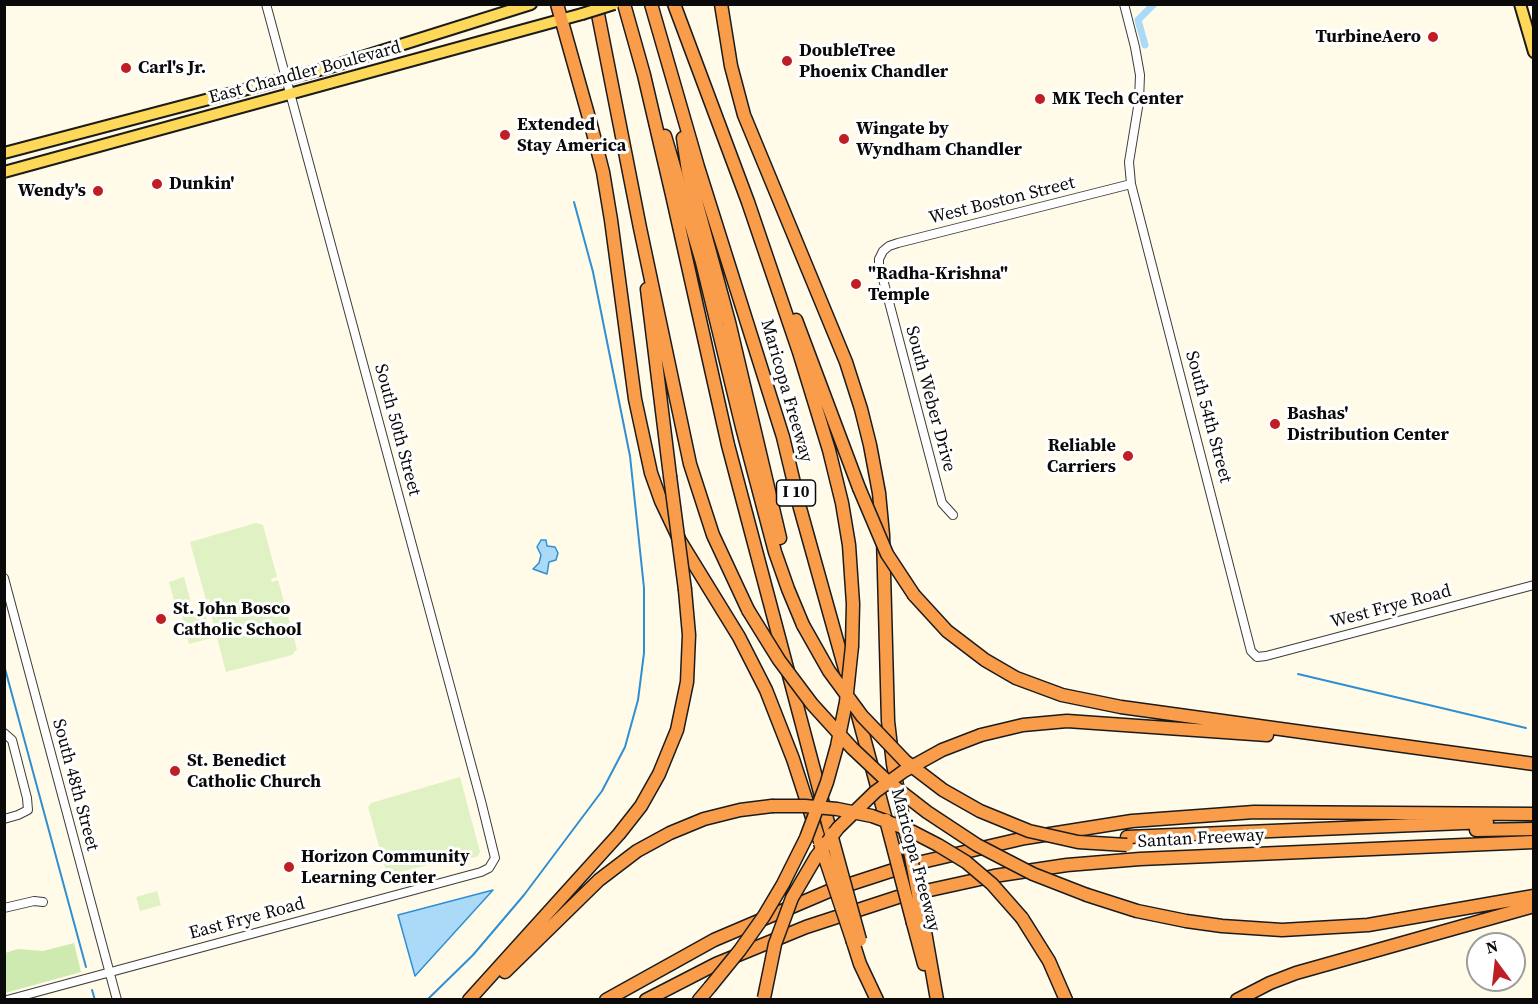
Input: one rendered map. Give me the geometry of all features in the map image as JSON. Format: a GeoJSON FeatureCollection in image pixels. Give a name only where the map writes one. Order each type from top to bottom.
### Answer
{"type":"FeatureCollection","features":[{"type":"Feature","properties":{"kind":"highway"},"geometry":{"type":"LineString","coordinates":[[557,4],[603,172],[635,399],[651,472],[680,541],[739,637],[766,690],[825,836]]}},
{"type":"Feature","properties":{"kind":"highway"},"geometry":{"type":"LineString","coordinates":[[596,4],[640,228],[693,477],[713,535],[748,610],[775,654],[808,699],[846,742],[887,781],[927,812],[977,845],[1033,874],[1137,911],[1186,921],[1282,930],[1368,925],[1533,896]]}},
{"type":"Feature","properties":{"kind":"highway"},"geometry":{"type":"LineString","coordinates":[[624,4],[644,75],[728,445],[825,836],[857,941],[878,999]]}},
{"type":"Feature","properties":{"kind":"highway","name":"Maricopa Freeway"},"geometry":{"type":"LineString","coordinates":[[651,4],[675,90],[783,437],[886,820],[918,922]]}},
{"type":"Feature","properties":{"kind":"highway"},"geometry":{"type":"LineString","coordinates":[[674,4],[748,202],[806,375],[839,487],[851,568],[852,646],[846,702],[827,782],[806,838],[783,884],[740,950],[699,999]]}},
{"type":"Feature","properties":{"kind":"highway"},"geometry":{"type":"LineString","coordinates":[[721,4],[732,72],[744,115],[846,362],[870,445],[877,478],[882,527],[888,721],[893,765],[918,922],[936,999]]}},
{"type":"Feature","properties":{"kind":"highway"},"geometry":{"type":"LineString","coordinates":[[644,75],[674,163],[692,227],[775,552],[788,590],[822,659],[844,693],[896,752],[917,770],[952,795],[1010,824],[1049,836],[1088,843],[1533,819]]}},
{"type":"Feature","properties":{"kind":"highway"},"geometry":{"type":"LineString","coordinates":[[675,90],[688,171],[729,321],[778,530],[793,581],[810,621],[838,670],[865,707],[904,749],[948,783],[988,806],[1027,822],[1127,841],[1533,829]]}},
{"type":"Feature","properties":{"kind":"highway"},"geometry":{"type":"LineString","coordinates":[[748,202],[768,246],[859,488],[887,554],[914,595],[942,626],[975,653],[1006,672],[1051,692],[1098,703],[1533,764]]}},
{"type":"Feature","properties":{"kind":"highway"},"geometry":{"type":"LineString","coordinates":[[469,999],[619,834],[641,806],[659,774],[677,730],[687,682],[689,635],[640,228]]}},
{"type":"Feature","properties":{"kind":"highway"},"geometry":{"type":"LineString","coordinates":[[764,999],[775,944],[789,904],[809,867],[838,828],[875,792],[904,771],[932,755],[981,735],[1023,725],[1067,722],[1337,737]]}},
{"type":"Feature","properties":{"kind":"highway"},"geometry":{"type":"LineString","coordinates":[[478,999],[590,888],[637,851],[670,833],[704,819],[740,810],[772,806],[805,806],[848,811],[884,820],[917,833],[947,850],[975,870],[992,884],[1022,918],[1049,961],[1066,999]]}},
{"type":"Feature","properties":{"kind":"highway","name":"Santan Freeway"},"geometry":{"type":"LineString","coordinates":[[606,999],[664,966],[736,930],[829,891],[881,873],[953,853],[1025,837],[1132,821],[1286,811],[1533,814]]}},
{"type":"Feature","properties":{"kind":"highway","name":"Santan Freeway"},"geometry":{"type":"LineString","coordinates":[[646,999],[760,944],[875,904],[978,879],[1042,868],[1091,863],[1533,842]]}},
{"type":"Feature","properties":{"kind":"highway"},"geometry":{"type":"LineString","coordinates":[[1237,999],[1296,973],[1533,906]]}},
{"type":"Feature","properties":{"kind":"main road","name":"East Chandler Boulevard"},"geometry":{"type":"LineString","coordinates":[[4,153],[286,78],[531,4]]}},
{"type":"Feature","properties":{"kind":"main road","name":"East Chandler Boulevard"},"geometry":{"type":"LineString","coordinates":[[4,172],[614,4]]}},
{"type":"Feature","properties":{"kind":"main road"},"geometry":{"type":"LineString","coordinates":[[1520,4],[1533,52]]}},
{"type":"Feature","properties":{"kind":"street","name":"South 50th Street"},"geometry":{"type":"LineString","coordinates":[[266,4],[484,811],[494,851],[493,864]]}},
{"type":"Feature","properties":{"kind":"street","name":"South 54th Street"},"geometry":{"type":"LineString","coordinates":[[1124,4],[1140,75],[1139,100],[1130,162],[1131,184],[1251,651],[1257,657]]}},
{"type":"Feature","properties":{"kind":"street","name":"West Boston Street"},"geometry":{"type":"LineString","coordinates":[[883,251],[898,243],[1131,184]]}},
{"type":"Feature","properties":{"kind":"street","name":"South Weber Drive"},"geometry":{"type":"LineString","coordinates":[[883,251],[879,264],[942,503],[953,515]]}},
{"type":"Feature","properties":{"kind":"street","name":"South 48th Street"},"geometry":{"type":"LineString","coordinates":[[5,581],[117,999]]}},
{"type":"Feature","properties":{"kind":"street","name":"West Frye Road"},"geometry":{"type":"LineString","coordinates":[[1257,657],[1266,657],[1533,585]]}},
{"type":"Feature","properties":{"kind":"street"},"geometry":{"type":"LineString","coordinates":[[4,819],[27,810],[27,798],[12,740],[6,734]]}},
{"type":"Feature","properties":{"kind":"street","name":"East Frye Road"},"geometry":{"type":"LineString","coordinates":[[7,999],[481,872],[493,864]]}},
{"type":"Feature","properties":{"kind":"street"},"geometry":{"type":"LineString","coordinates":[[4,908],[24,902],[43,902]]}},
{"type":"Feature","properties":{"kind":"street"},"geometry":{"type":"LineString","coordinates":[[43,990],[45,999]]}},
{"type":"Feature","properties":{"kind":"green space"},"geometry":{"type":"Polygon","coordinates":[[[256,523],[263,525],[277,577],[271,579],[272,582],[278,580],[297,649],[292,655],[226,672],[209,599],[206,600],[190,542],[256,523]]]}},
{"type":"Feature","properties":{"kind":"green space"},"geometry":{"type":"Polygon","coordinates":[[[184,577],[191,603],[176,608],[169,582],[184,577]]]}},
{"type":"Feature","properties":{"kind":"green space"},"geometry":{"type":"Polygon","coordinates":[[[204,610],[212,638],[189,644],[182,616],[204,610]]]}},
{"type":"Feature","properties":{"kind":"green space"},"geometry":{"type":"Polygon","coordinates":[[[460,777],[480,852],[477,857],[444,861],[392,874],[386,871],[368,807],[371,803],[460,777]]]}},
{"type":"Feature","properties":{"kind":"green space"},"geometry":{"type":"Polygon","coordinates":[[[157,891],[161,905],[140,911],[136,897],[157,891]]]}},
{"type":"Feature","properties":{"kind":"green space"},"geometry":{"type":"Polygon","coordinates":[[[74,943],[81,972],[5,993],[5,953],[18,949],[43,951],[74,943]]]}},
{"type":"Feature","properties":{"kind":"water"},"geometry":{"type":"Polygon","coordinates":[[[541,540],[546,540],[547,546],[555,547],[558,553],[556,560],[549,562],[547,574],[533,569],[539,563],[541,555],[537,547],[541,540]]]}},
{"type":"Feature","properties":{"kind":"water"},"geometry":{"type":"Polygon","coordinates":[[[493,890],[415,976],[398,915],[493,890]]]}},
{"type":"Feature","properties":{"kind":"waterway"},"geometry":{"type":"LineString","coordinates":[[1145,45],[1138,20],[1154,4]]}},
{"type":"Feature","properties":{"kind":"waterway"},"geometry":{"type":"LineString","coordinates":[[427,1000],[473,955],[524,895],[602,791],[625,747],[638,700],[644,653],[644,588],[630,456],[593,272],[574,202]]}},
{"type":"Feature","properties":{"kind":"waterway"},"geometry":{"type":"LineString","coordinates":[[4,665],[86,967]]}},
{"type":"Feature","properties":{"kind":"waterway"},"geometry":{"type":"LineString","coordinates":[[1298,674],[1526,728]]}},
{"type":"Feature","properties":{"kind":"waterway"},"geometry":{"type":"LineString","coordinates":[[92,990],[95,1000]]}},
{"type":"Feature","properties":{"kind":"place","name":"TurbineAero"},"geometry":{"type":"Point","coordinates":[1433,37]}},
{"type":"Feature","properties":{"kind":"place","name":"DoubleTree Phoenix Chandler"},"geometry":{"type":"Point","coordinates":[787,61]}},
{"type":"Feature","properties":{"kind":"place","name":"Carl's Jr."},"geometry":{"type":"Point","coordinates":[126,68]}},
{"type":"Feature","properties":{"kind":"place","name":"MK Tech Center"},"geometry":{"type":"Point","coordinates":[1040,99]}},
{"type":"Feature","properties":{"kind":"place","name":"Extended Stay America"},"geometry":{"type":"Point","coordinates":[505,135]}},
{"type":"Feature","properties":{"kind":"place","name":"Wingate by Wyndham Chandler"},"geometry":{"type":"Point","coordinates":[844,139]}},
{"type":"Feature","properties":{"kind":"place","name":"Dunkin'"},"geometry":{"type":"Point","coordinates":[157,184]}},
{"type":"Feature","properties":{"kind":"place","name":"Wendy's"},"geometry":{"type":"Point","coordinates":[98,191]}},
{"type":"Feature","properties":{"kind":"place","name":"\"Radha-Krishna\" Temple"},"geometry":{"type":"Point","coordinates":[856,284]}},
{"type":"Feature","properties":{"kind":"place","name":"Bashas' Distribution Center"},"geometry":{"type":"Point","coordinates":[1275,424]}},
{"type":"Feature","properties":{"kind":"place","name":"Reliable Carriers"},"geometry":{"type":"Point","coordinates":[1128,456]}},
{"type":"Feature","properties":{"kind":"place","name":"St. John Bosco Catholic School"},"geometry":{"type":"Point","coordinates":[161,619]}},
{"type":"Feature","properties":{"kind":"place","name":"St. Benedict Catholic Church"},"geometry":{"type":"Point","coordinates":[175,771]}},
{"type":"Feature","properties":{"kind":"place","name":"Horizon Community Learning Center"},"geometry":{"type":"Point","coordinates":[289,867]}}]}
